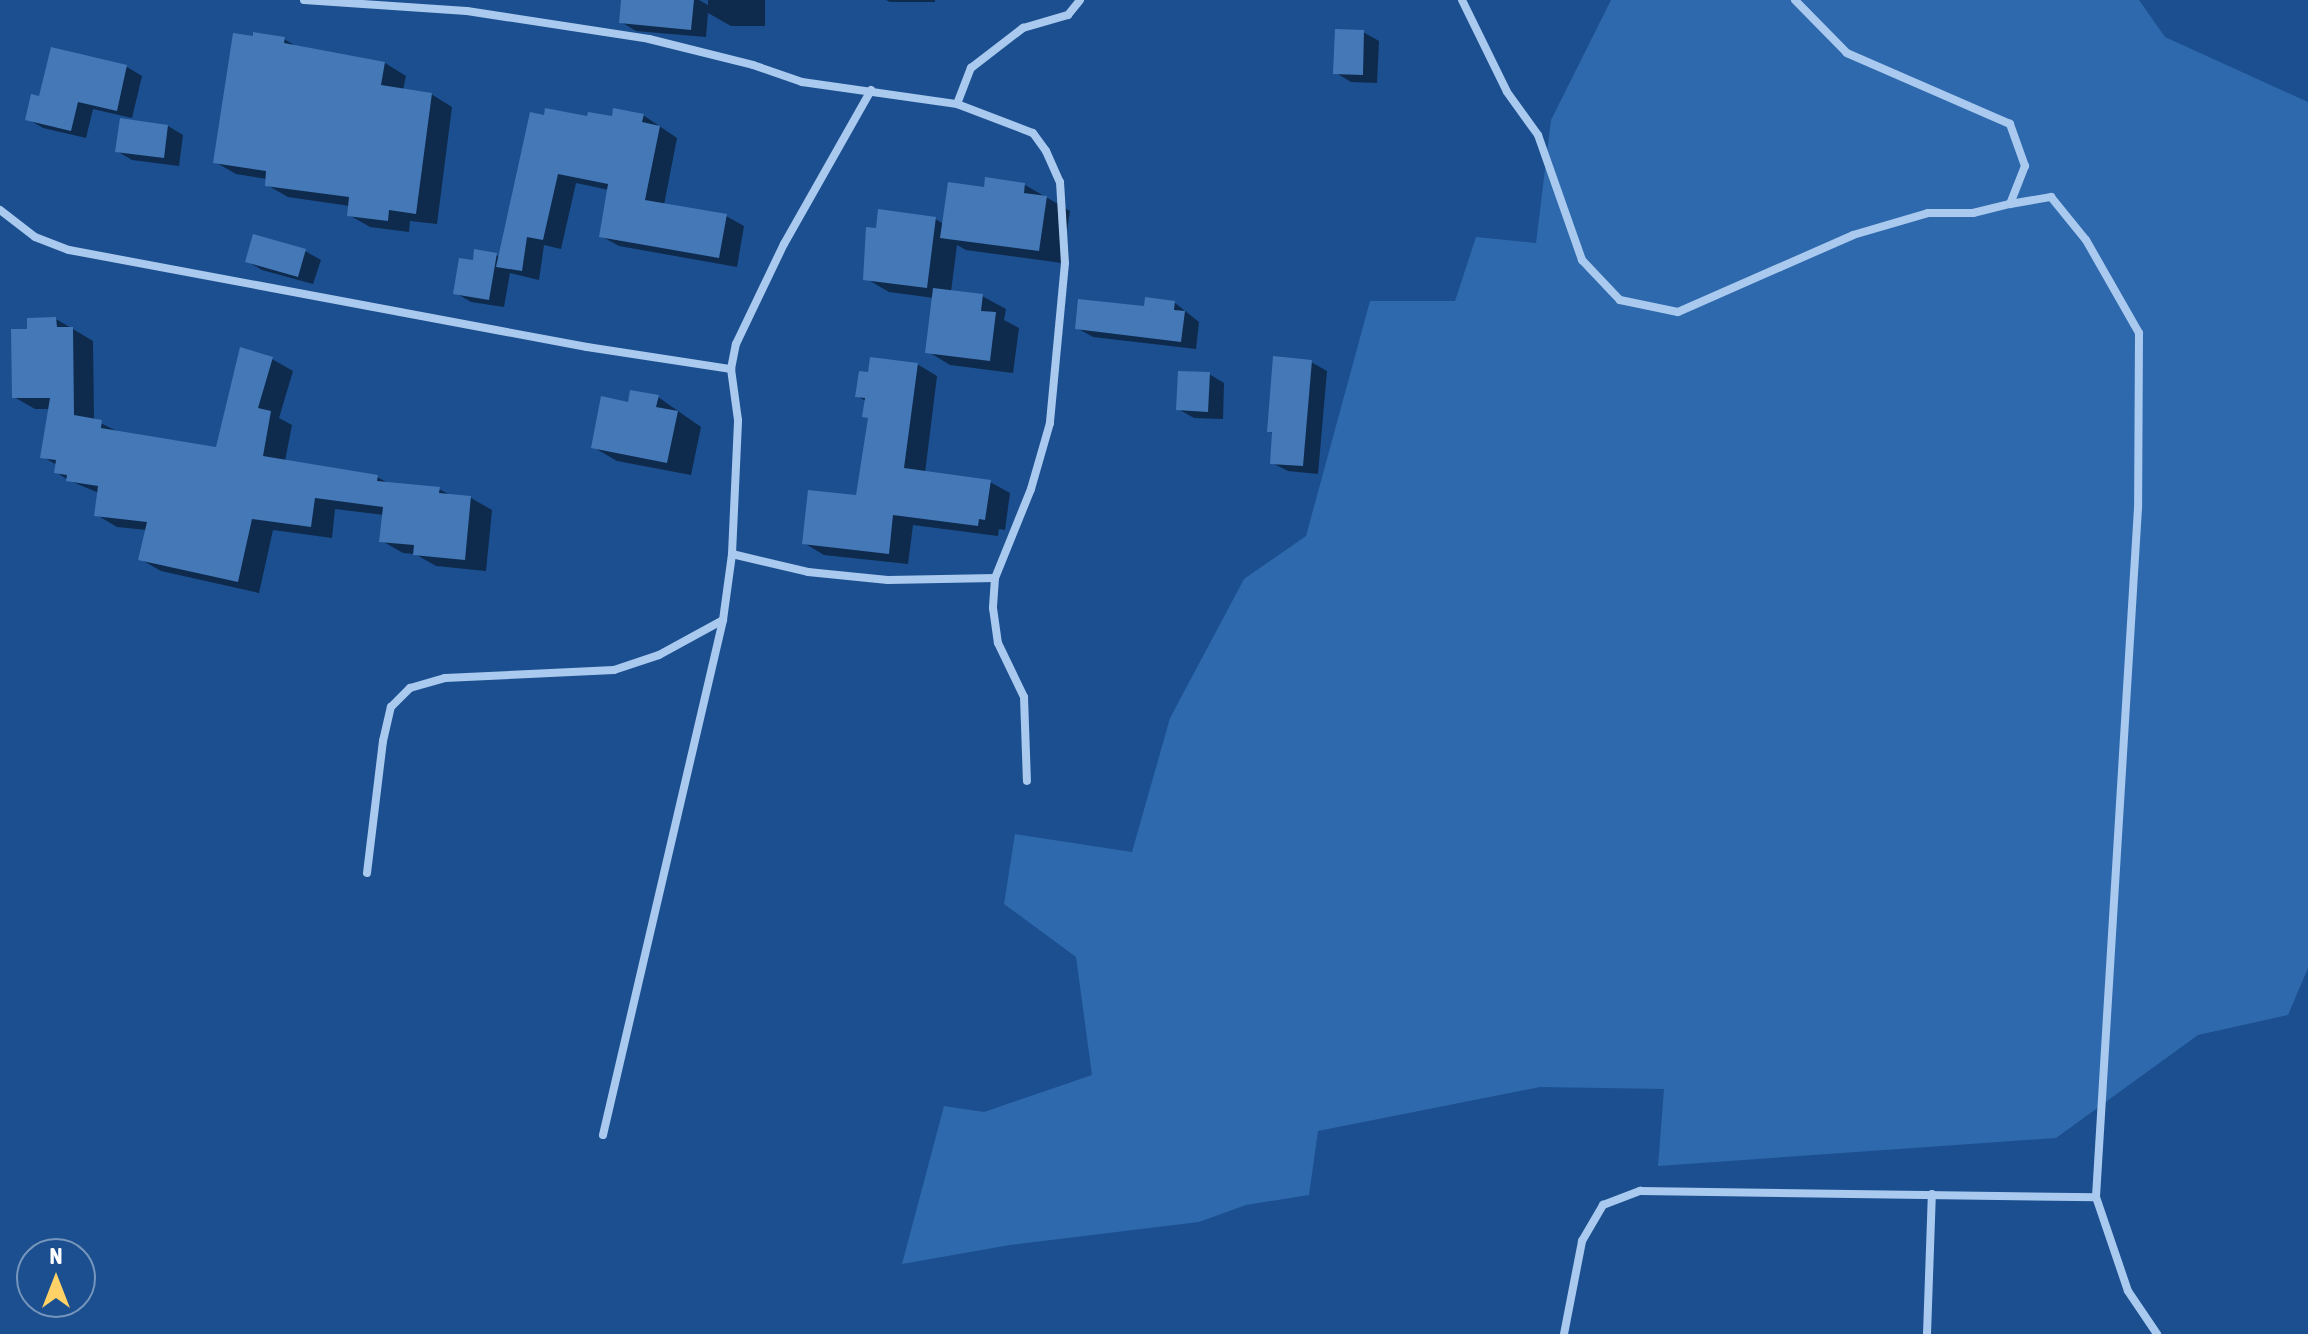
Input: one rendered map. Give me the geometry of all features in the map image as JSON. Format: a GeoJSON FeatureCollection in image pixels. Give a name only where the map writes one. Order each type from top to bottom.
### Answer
{"type":"FeatureCollection","features":[{"type":"Feature","properties":{"kind":"street"},"geometry":{"type":"LineString","coordinates":[[304,0],[467,11],[649,39],[753,65],[802,82],[957,104],[1033,133],[1046,151],[1060,182],[1065,263],[1050,423],[1031,489],[995,578],[993,608],[998,643],[1024,697],[1027,781]]}},
{"type":"Feature","properties":{"kind":"street"},"geometry":{"type":"LineString","coordinates":[[957,104],[971,68],[1023,28],[1068,15],[1080,0]]}},
{"type":"Feature","properties":{"kind":"street"},"geometry":{"type":"LineString","coordinates":[[1462,0],[1507,92],[1538,135],[1582,260],[1620,300],[1678,312],[1853,235],[1928,213],[1952,216],[2051,197],[2086,240],[2139,333],[2138,508],[2096,1197],[2128,1291],[2157,1334]]}},
{"type":"Feature","properties":{"kind":"street"},"geometry":{"type":"LineString","coordinates":[[1795,0],[1847,53],[2010,124],[2025,166],[2010,204]]}},
{"type":"Feature","properties":{"kind":"street"},"geometry":{"type":"LineString","coordinates":[[603,1135],[723,620],[732,554],[738,420],[731,369],[736,344],[784,244],[871,90]]}},
{"type":"Feature","properties":{"kind":"street"},"geometry":{"type":"LineString","coordinates":[[0,210],[35,237],[69,250],[587,347],[731,369]]}},
{"type":"Feature","properties":{"kind":"street"},"geometry":{"type":"LineString","coordinates":[[732,554],[808,572],[888,580],[995,578]]}},
{"type":"Feature","properties":{"kind":"street"},"geometry":{"type":"LineString","coordinates":[[367,873],[383,741],[391,707],[410,688],[445,678],[614,670],[659,655],[723,620]]}},
{"type":"Feature","properties":{"kind":"street"},"geometry":{"type":"LineString","coordinates":[[1564,1334],[1582,1241],[1603,1205],[1640,1191],[2096,1197]]}},
{"type":"Feature","properties":{"kind":"street"},"geometry":{"type":"LineString","coordinates":[[1927,1334],[1932,1194]]}},
{"type":"Feature","properties":{"kind":"shaded area"},"geometry":{"type":"Polygon","coordinates":[[[1611,0],[2139,0],[2165,37],[2308,102],[2308,968],[2288,1015],[2198,1035],[2056,1138],[1658,1166],[1664,1089],[1540,1087],[1318,1131],[1309,1195],[1246,1205],[1199,1222],[1010,1245],[902,1264],[944,1106],[984,1112],[1092,1075],[1076,957],[1004,904],[1015,834],[1132,852],[1170,718],[1244,579],[1306,536],[1370,301],[1455,301],[1476,237],[1536,243],[1551,120],[1611,0]]]}},
{"type":"Feature","properties":{"kind":"building"},"geometry":{"type":"Polygon","coordinates":[[[621,0],[694,0],[691,30],[619,23],[621,0]]]}},
{"type":"Feature","properties":{"kind":"building"},"geometry":{"type":"Polygon","coordinates":[[[1335,29],[1364,30],[1363,75],[1333,74],[1335,29]]]}},
{"type":"Feature","properties":{"kind":"building"},"geometry":{"type":"Polygon","coordinates":[[[253,32],[285,37],[284,43],[385,62],[381,85],[432,93],[416,214],[389,210],[388,221],[347,216],[349,197],[265,186],[266,171],[213,163],[233,33],[253,36],[253,32]]]}},
{"type":"Feature","properties":{"kind":"building"},"geometry":{"type":"Polygon","coordinates":[[[51,47],[127,65],[117,111],[78,102],[71,131],[25,120],[31,94],[39,96],[51,47]]]}},
{"type":"Feature","properties":{"kind":"building"},"geometry":{"type":"Polygon","coordinates":[[[545,108],[587,116],[588,112],[612,116],[613,108],[644,114],[642,122],[660,126],[645,200],[727,214],[719,258],[599,237],[608,184],[558,174],[543,240],[527,237],[522,271],[496,267],[530,112],[544,115],[545,108]]]}},
{"type":"Feature","properties":{"kind":"building"},"geometry":{"type":"Polygon","coordinates":[[[120,118],[168,125],[164,158],[115,152],[120,118]]]}},
{"type":"Feature","properties":{"kind":"building"},"geometry":{"type":"Polygon","coordinates":[[[985,177],[1025,183],[1024,193],[1047,196],[1039,251],[940,238],[948,182],[984,187],[985,177]]]}},
{"type":"Feature","properties":{"kind":"building"},"geometry":{"type":"Polygon","coordinates":[[[878,209],[936,217],[927,288],[863,280],[866,227],[876,228],[878,209]]]}},
{"type":"Feature","properties":{"kind":"building"},"geometry":{"type":"Polygon","coordinates":[[[253,234],[306,249],[298,277],[245,262],[253,234]]]}},
{"type":"Feature","properties":{"kind":"building"},"geometry":{"type":"Polygon","coordinates":[[[474,249],[497,253],[489,300],[453,294],[459,258],[473,260],[474,249]]]}},
{"type":"Feature","properties":{"kind":"building"},"geometry":{"type":"Polygon","coordinates":[[[933,288],[983,294],[981,311],[996,312],[990,361],[925,353],[933,288]]]}},
{"type":"Feature","properties":{"kind":"building"},"geometry":{"type":"Polygon","coordinates":[[[1145,297],[1175,301],[1174,310],[1185,311],[1181,342],[1075,329],[1078,299],[1144,306],[1145,297]]]}},
{"type":"Feature","properties":{"kind":"building"},"geometry":{"type":"Polygon","coordinates":[[[56,317],[57,327],[73,327],[74,415],[102,420],[101,428],[216,447],[240,347],[273,357],[258,408],[271,411],[263,456],[378,475],[377,481],[440,487],[439,493],[471,496],[465,560],[413,555],[414,545],[379,542],[383,507],[315,498],[311,527],[252,519],[238,582],[138,560],[147,522],[94,516],[98,486],[66,481],[67,475],[54,473],[56,460],[40,458],[50,398],[12,398],[11,329],[27,329],[27,318],[56,317]]]}},
{"type":"Feature","properties":{"kind":"building"},"geometry":{"type":"Polygon","coordinates":[[[1273,356],[1312,360],[1303,466],[1270,464],[1272,432],[1267,432],[1273,356]]]}},
{"type":"Feature","properties":{"kind":"building"},"geometry":{"type":"Polygon","coordinates":[[[870,357],[918,363],[904,468],[991,480],[985,520],[979,519],[978,526],[893,515],[889,554],[802,544],[808,490],[856,495],[868,418],[862,417],[865,398],[855,397],[859,371],[868,372],[870,357]]]}},
{"type":"Feature","properties":{"kind":"building"},"geometry":{"type":"Polygon","coordinates":[[[1178,371],[1210,372],[1208,412],[1176,410],[1178,371]]]}},
{"type":"Feature","properties":{"kind":"building"},"geometry":{"type":"Polygon","coordinates":[[[630,390],[659,395],[656,407],[678,411],[667,463],[591,448],[601,396],[628,402],[630,390]]]}}]}
